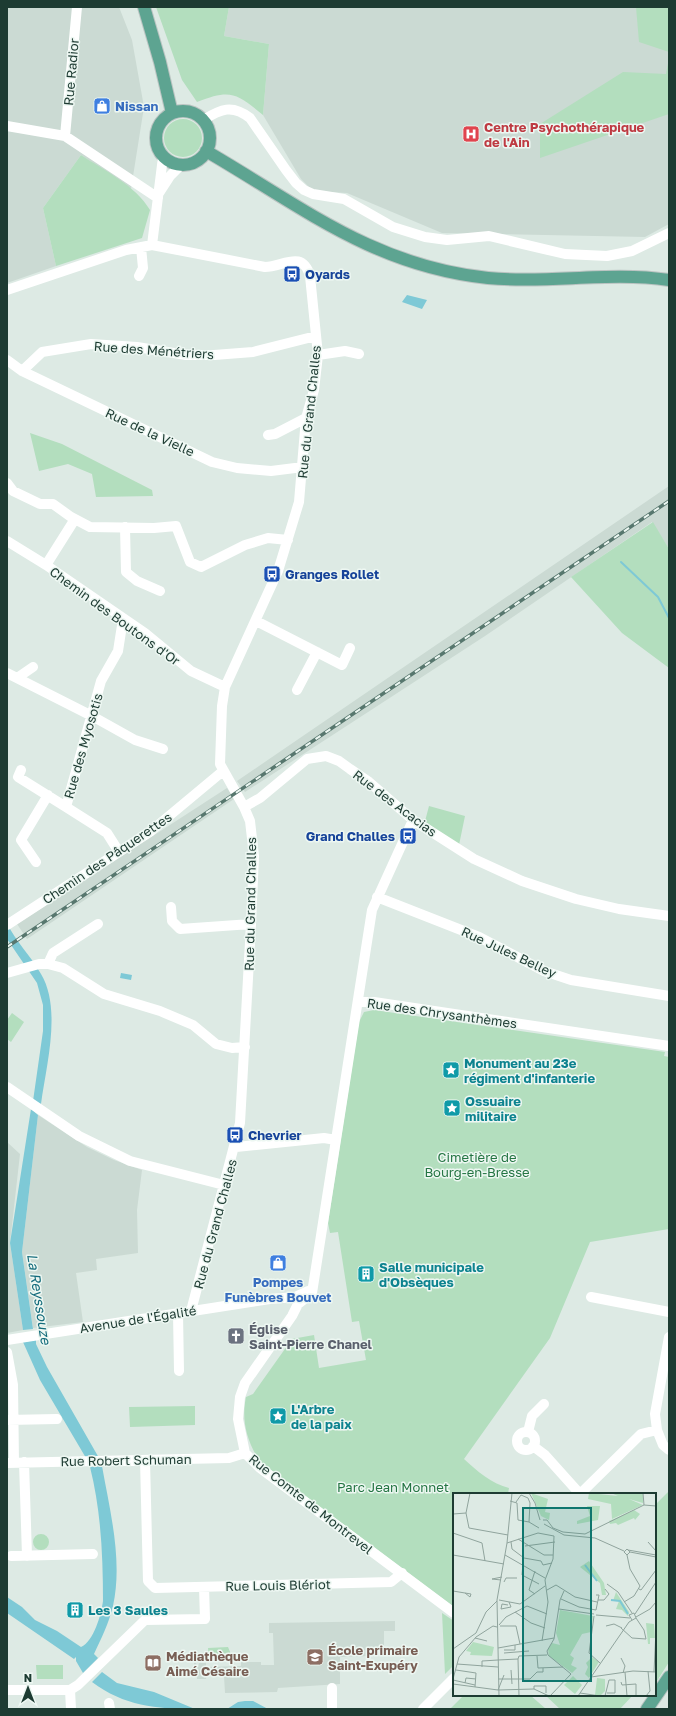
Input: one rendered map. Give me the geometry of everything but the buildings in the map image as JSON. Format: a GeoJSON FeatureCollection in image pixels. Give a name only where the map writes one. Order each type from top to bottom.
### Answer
{"type":"FeatureCollection","features":[{"type":"Feature","properties":{"kind":"main road"},"geometry":{"type":"LineString","coordinates":[[144,7],[160,62],[172,113]]}},
{"type":"Feature","properties":{"kind":"main road"},"geometry":{"type":"LineString","coordinates":[[188,112],[203,120],[210,135],[206,151],[196,162],[181,165],[174,164],[163,157],[158,150],[156,133],[165,118],[172,113],[188,112]]}},
{"type":"Feature","properties":{"kind":"main road"},"geometry":{"type":"LineString","coordinates":[[206,151],[332,228],[372,248],[405,261],[439,270],[487,278],[529,280],[634,277],[669,280]]}},
{"type":"Feature","properties":{"kind":"main road"},"geometry":{"type":"LineString","coordinates":[[647,1709],[669,1677]]}},
{"type":"Feature","properties":{"kind":"street","name":"Rue Radior"},"geometry":{"type":"LineString","coordinates":[[66,136],[77,7]]}},
{"type":"Feature","properties":{"kind":"street"},"geometry":{"type":"LineString","coordinates":[[203,120],[225,110],[239,110],[254,122],[286,170],[296,183],[304,190],[313,194],[344,199],[393,227],[425,237],[447,240],[489,236],[565,254],[607,256],[632,251],[669,233]]}},
{"type":"Feature","properties":{"kind":"street"},"geometry":{"type":"LineString","coordinates":[[7,126],[66,136],[158,196]]}},
{"type":"Feature","properties":{"kind":"street"},"geometry":{"type":"LineString","coordinates":[[7,290],[126,250],[152,245],[163,157]]}},
{"type":"Feature","properties":{"kind":"street"},"geometry":{"type":"LineString","coordinates":[[158,196],[170,176],[181,165]]}},
{"type":"Feature","properties":{"kind":"street","name":"Rue du Grand Challes"},"geometry":{"type":"LineString","coordinates":[[152,245],[265,267],[273,267],[294,260],[302,262],[308,271],[318,355],[314,390],[306,418],[299,502],[278,571],[225,687],[222,706],[220,764],[244,807],[250,821],[254,856],[252,924],[240,1123],[236,1147],[224,1185],[191,1311]]}},
{"type":"Feature","properties":{"kind":"street"},"geometry":{"type":"LineString","coordinates":[[139,276],[143,268],[141,247]]}},
{"type":"Feature","properties":{"kind":"street","name":"Rue des Ménétriers"},"geometry":{"type":"LineString","coordinates":[[22,371],[42,352],[91,344],[137,347],[186,355],[214,355],[253,352],[316,336]]}},
{"type":"Feature","properties":{"kind":"street"},"geometry":{"type":"LineString","coordinates":[[318,355],[345,351],[359,354]]}},
{"type":"Feature","properties":{"kind":"street","name":"Rue de la Vielle"},"geometry":{"type":"LineString","coordinates":[[7,360],[22,371],[212,462],[237,468],[272,471],[303,467]]}},
{"type":"Feature","properties":{"kind":"street"},"geometry":{"type":"LineString","coordinates":[[268,435],[275,434],[306,418]]}},
{"type":"Feature","properties":{"kind":"street"},"geometry":{"type":"LineString","coordinates":[[7,483],[13,491],[40,504],[53,504],[90,527],[176,526],[190,562],[201,566],[245,545],[268,538],[288,540]]}},
{"type":"Feature","properties":{"kind":"street"},"geometry":{"type":"LineString","coordinates":[[46,565],[75,519]]}},
{"type":"Feature","properties":{"kind":"street"},"geometry":{"type":"LineString","coordinates":[[125,527],[126,572],[137,581],[160,591]]}},
{"type":"Feature","properties":{"kind":"street","name":"Chemin des Boutons d'Or"},"geometry":{"type":"LineString","coordinates":[[7,541],[46,565],[145,633],[191,671],[225,687]]}},
{"type":"Feature","properties":{"kind":"street","name":"Rue des Myosotis"},"geometry":{"type":"LineString","coordinates":[[119,852],[107,833],[66,806],[92,716],[100,681],[118,651],[123,619]]}},
{"type":"Feature","properties":{"kind":"street"},"geometry":{"type":"LineString","coordinates":[[256,621],[342,665],[350,648]]}},
{"type":"Feature","properties":{"kind":"street"},"geometry":{"type":"LineString","coordinates":[[297,690],[317,652]]}},
{"type":"Feature","properties":{"kind":"street"},"geometry":{"type":"LineString","coordinates":[[17,678],[33,667]]}},
{"type":"Feature","properties":{"kind":"street"},"geometry":{"type":"LineString","coordinates":[[7,672],[135,740],[163,749]]}},
{"type":"Feature","properties":{"kind":"street","name":"Rue des Acacias"},"geometry":{"type":"LineString","coordinates":[[244,807],[260,798],[306,759],[326,756],[339,761],[368,782],[413,820],[474,859],[522,881],[576,899],[620,909],[669,916]]}},
{"type":"Feature","properties":{"kind":"street"},"geometry":{"type":"LineString","coordinates":[[21,770],[18,777],[66,806]]}},
{"type":"Feature","properties":{"kind":"street","name":"Chemin des Pâquerettes"},"geometry":{"type":"LineString","coordinates":[[8,924],[151,831],[223,771]]}},
{"type":"Feature","properties":{"kind":"street"},"geometry":{"type":"LineString","coordinates":[[36,862],[21,840],[48,795]]}},
{"type":"Feature","properties":{"kind":"street"},"geometry":{"type":"LineString","coordinates":[[358,1002],[372,910],[376,897],[413,820]]}},
{"type":"Feature","properties":{"kind":"street","name":"Rue Jules Belley"},"geometry":{"type":"LineString","coordinates":[[376,897],[479,937],[544,971],[570,980],[669,996]]}},
{"type":"Feature","properties":{"kind":"street"},"geometry":{"type":"LineString","coordinates":[[171,908],[172,921],[180,929],[252,924]]}},
{"type":"Feature","properties":{"kind":"street"},"geometry":{"type":"LineString","coordinates":[[43,964],[53,953],[98,924]]}},
{"type":"Feature","properties":{"kind":"street"},"geometry":{"type":"LineString","coordinates":[[7,973],[24,970],[43,964],[63,968],[104,994],[160,1012],[193,1025],[216,1044],[232,1048],[245,1046]]}},
{"type":"Feature","properties":{"kind":"street","name":"Rue des Chrysanthèmes"},"geometry":{"type":"LineString","coordinates":[[292,1303],[310,1296],[312,1287],[358,1002],[374,1002],[669,1046]]}},
{"type":"Feature","properties":{"kind":"street"},"geometry":{"type":"LineString","coordinates":[[7,1088],[79,1136],[130,1161],[224,1185]]}},
{"type":"Feature","properties":{"kind":"street"},"geometry":{"type":"LineString","coordinates":[[236,1147],[324,1138],[336,1140]]}},
{"type":"Feature","properties":{"kind":"street"},"geometry":{"type":"LineString","coordinates":[[591,1298],[669,1312]]}},
{"type":"Feature","properties":{"kind":"street","name":"Avenue de l'Égalité"},"geometry":{"type":"LineString","coordinates":[[7,1340],[270,1299],[292,1303]]}},
{"type":"Feature","properties":{"kind":"street","name":"Rue Comte de Montrevel"},"geometry":{"type":"LineString","coordinates":[[292,1303],[285,1325],[253,1370],[245,1383],[240,1396],[238,1419],[245,1453],[260,1468],[453,1612]]}},
{"type":"Feature","properties":{"kind":"street"},"geometry":{"type":"LineString","coordinates":[[178,1313],[179,1372]]}},
{"type":"Feature","properties":{"kind":"street"},"geometry":{"type":"LineString","coordinates":[[669,1337],[655,1414],[657,1430],[663,1445],[669,1450]]}},
{"type":"Feature","properties":{"kind":"street"},"geometry":{"type":"LineString","coordinates":[[7,1352],[13,1385],[10,1420],[27,1556]]}},
{"type":"Feature","properties":{"kind":"street"},"geometry":{"type":"LineString","coordinates":[[528,1432],[532,1416],[544,1404]]}},
{"type":"Feature","properties":{"kind":"street"},"geometry":{"type":"LineString","coordinates":[[10,1420],[57,1419]]}},
{"type":"Feature","properties":{"kind":"street"},"geometry":{"type":"LineString","coordinates":[[581,1493],[641,1434],[657,1430]]}},
{"type":"Feature","properties":{"kind":"street"},"geometry":{"type":"LineString","coordinates":[[528,1432],[520,1435],[518,1442],[524,1449],[533,1446]]}},
{"type":"Feature","properties":{"kind":"street"},"geometry":{"type":"LineString","coordinates":[[528,1432],[535,1438],[533,1446]]}},
{"type":"Feature","properties":{"kind":"street"},"geometry":{"type":"LineString","coordinates":[[533,1446],[545,1455],[579,1493]]}},
{"type":"Feature","properties":{"kind":"street","name":"Rue Robert Schuman"},"geometry":{"type":"LineString","coordinates":[[15,1463],[229,1458],[245,1453]]}},
{"type":"Feature","properties":{"kind":"street","name":"Rue Louis Blériot"},"geometry":{"type":"LineString","coordinates":[[145,1460],[148,1581],[156,1588],[391,1582],[402,1573]]}},
{"type":"Feature","properties":{"kind":"street"},"geometry":{"type":"LineString","coordinates":[[11,1556],[93,1554]]}},
{"type":"Feature","properties":{"kind":"street"},"geometry":{"type":"LineString","coordinates":[[71,1709],[74,1688],[141,1624],[205,1619],[204,1587]]}},
{"type":"Feature","properties":{"kind":"street"},"geometry":{"type":"LineString","coordinates":[[423,1709],[453,1679]]}},
{"type":"Feature","properties":{"kind":"street"},"geometry":{"type":"LineString","coordinates":[[7,1690],[74,1688]]}},
{"type":"Feature","properties":{"kind":"street"},"geometry":{"type":"LineString","coordinates":[[332,1688],[332,1709]]}},
{"type":"Feature","properties":{"kind":"shaded area"},"geometry":{"type":"Polygon","coordinates":[[[7,7],[119,7],[132,40],[144,107],[131,189],[81,155],[43,208],[56,266],[7,283],[7,7]]]}},
{"type":"Feature","properties":{"kind":"shaded area","name":"Centre Psychothérapique de l'Ain"},"geometry":{"type":"Polygon","coordinates":[[[229,7],[669,7],[669,224],[645,237],[442,233],[347,193],[313,191],[301,179],[263,115],[269,44],[224,36],[229,7]]]}},
{"type":"Feature","properties":{"kind":"shaded area"},"geometry":{"type":"Polygon","coordinates":[[[669,486],[669,549],[652,522],[485,636],[245,792],[237,781],[669,486]]]}},
{"type":"Feature","properties":{"kind":"shaded area"},"geometry":{"type":"Polygon","coordinates":[[[227,788],[234,799],[27,939],[17,924],[227,788]]]}},
{"type":"Feature","properties":{"kind":"shaded area"},"geometry":{"type":"Polygon","coordinates":[[[38,1115],[87,1147],[114,1160],[142,1170],[137,1210],[138,1253],[96,1259],[97,1270],[76,1273],[83,1322],[33,1328],[22,1252],[38,1115]]]}},
{"type":"Feature","properties":{"kind":"shaded area"},"geometry":{"type":"Polygon","coordinates":[[[7,1142],[20,1154],[10,1243],[23,1330],[7,1333],[7,1142]]]}},
{"type":"Feature","properties":{"kind":"shaded area","name":"École primaire Saint-Exupéry"},"geometry":{"type":"Polygon","coordinates":[[[395,1621],[395,1631],[384,1631],[384,1645],[373,1656],[340,1657],[340,1684],[278,1688],[277,1692],[225,1693],[224,1676],[207,1676],[206,1679],[197,1679],[197,1676],[192,1676],[192,1667],[194,1667],[194,1663],[196,1663],[198,1667],[199,1663],[206,1663],[206,1667],[241,1666],[241,1662],[261,1662],[261,1665],[274,1665],[273,1633],[269,1633],[269,1623],[395,1621]]]}},
{"type":"Feature","properties":{"kind":"green space"},"geometry":{"type":"Polygon","coordinates":[[[156,7],[229,7],[224,36],[269,44],[263,115],[246,102],[233,95],[218,95],[197,102],[182,80],[156,7]]]}},
{"type":"Feature","properties":{"kind":"green space"},"geometry":{"type":"Polygon","coordinates":[[[636,7],[669,7],[669,52],[639,42],[636,7]]]}},
{"type":"Feature","properties":{"kind":"green space"},"geometry":{"type":"Polygon","coordinates":[[[669,58],[669,114],[540,158],[540,124],[623,72],[666,74],[669,58]]]}},
{"type":"Feature","properties":{"kind":"green space"},"geometry":{"type":"Polygon","coordinates":[[[179,119],[187,119],[197,124],[201,131],[201,145],[197,152],[187,157],[179,157],[169,152],[167,149],[164,142],[164,134],[169,124],[172,122],[179,119]]]}},
{"type":"Feature","properties":{"kind":"green space"},"geometry":{"type":"Polygon","coordinates":[[[81,155],[128,186],[144,201],[150,210],[142,238],[56,266],[43,208],[81,155]]]}},
{"type":"Feature","properties":{"kind":"green space"},"geometry":{"type":"Polygon","coordinates":[[[30,433],[62,444],[152,490],[153,496],[96,497],[92,474],[68,464],[39,471],[30,433]]]}},
{"type":"Feature","properties":{"kind":"green space"},"geometry":{"type":"Polygon","coordinates":[[[653,522],[669,549],[669,668],[622,633],[571,577],[653,522]]]}},
{"type":"Feature","properties":{"kind":"green space"},"geometry":{"type":"Polygon","coordinates":[[[429,806],[465,816],[459,845],[424,825],[429,806]]]}},
{"type":"Feature","properties":{"kind":"green space","name":"Cimetière de Bourg-en-Bresse"},"geometry":{"type":"Polygon","coordinates":[[[374,1010],[665,1052],[664,1056],[669,1057],[669,1229],[590,1242],[550,1338],[464,1459],[491,1480],[509,1488],[508,1493],[453,1493],[453,1606],[260,1462],[255,1454],[246,1431],[244,1414],[246,1397],[253,1394],[292,1339],[314,1335],[319,1368],[366,1360],[359,1321],[352,1322],[338,1232],[330,1233],[328,1223],[359,1022],[364,1012],[374,1010]]]}},
{"type":"Feature","properties":{"kind":"green space"},"geometry":{"type":"Polygon","coordinates":[[[12,1013],[24,1022],[11,1042],[7,1039],[7,1020],[12,1013]]]}},
{"type":"Feature","properties":{"kind":"green space"},"geometry":{"type":"Polygon","coordinates":[[[195,1406],[195,1425],[130,1427],[129,1407],[195,1406]]]}},
{"type":"Feature","properties":{"kind":"green space"},"geometry":{"type":"Polygon","coordinates":[[[669,1491],[669,1662],[657,1681],[656,1680],[656,1504],[669,1491]]]}},
{"type":"Feature","properties":{"kind":"green space"},"geometry":{"type":"Polygon","coordinates":[[[41,1534],[47,1536],[49,1542],[47,1548],[41,1550],[35,1548],[33,1542],[35,1536],[41,1534]]]}},
{"type":"Feature","properties":{"kind":"green space"},"geometry":{"type":"Polygon","coordinates":[[[442,1613],[453,1620],[453,1666],[445,1674],[442,1613]]]}},
{"type":"Feature","properties":{"kind":"green space"},"geometry":{"type":"Polygon","coordinates":[[[228,1647],[233,1659],[209,1660],[208,1648],[228,1647]]]}},
{"type":"Feature","properties":{"kind":"green space"},"geometry":{"type":"Polygon","coordinates":[[[36,1665],[63,1665],[63,1679],[37,1679],[36,1665]]]}},
{"type":"Feature","properties":{"kind":"green space"},"geometry":{"type":"Polygon","coordinates":[[[463,1696],[531,1696],[546,1709],[450,1709],[463,1696]]]}},
{"type":"Feature","properties":{"kind":"green space"},"geometry":{"type":"Polygon","coordinates":[[[546,1696],[632,1696],[620,1709],[560,1709],[546,1696]]]}},
{"type":"Feature","properties":{"kind":"water"},"geometry":{"type":"Polygon","coordinates":[[[407,295],[427,300],[422,309],[402,302],[407,295]]]}},
{"type":"Feature","properties":{"kind":"water"},"geometry":{"type":"Polygon","coordinates":[[[7,923],[41,974],[47,988],[51,1004],[51,1038],[41,1104],[33,1101],[43,1031],[43,1005],[37,983],[7,939],[7,923]]]}},
{"type":"Feature","properties":{"kind":"water"},"geometry":{"type":"Polygon","coordinates":[[[121,973],[132,975],[131,980],[120,978],[121,973]]]}},
{"type":"Feature","properties":{"kind":"water"},"geometry":{"type":"Polygon","coordinates":[[[31,1109],[38,1115],[22,1252],[33,1329],[23,1330],[10,1243],[31,1109]]]}},
{"type":"Feature","properties":{"kind":"water"},"geometry":{"type":"Polygon","coordinates":[[[36,1340],[36,1344],[47,1367],[99,1458],[86,1458],[40,1380],[23,1342],[36,1340]]]}},
{"type":"Feature","properties":{"kind":"water"},"geometry":{"type":"Polygon","coordinates":[[[102,1466],[112,1518],[117,1571],[116,1589],[113,1606],[105,1631],[94,1654],[98,1658],[83,1673],[76,1661],[76,1657],[74,1659],[7,1613],[7,1597],[22,1607],[35,1620],[57,1631],[81,1647],[90,1639],[101,1613],[103,1601],[103,1568],[97,1500],[90,1467],[102,1466]]]}},
{"type":"Feature","properties":{"kind":"water"},"geometry":{"type":"Polygon","coordinates":[[[102,1672],[117,1683],[154,1692],[195,1709],[154,1707],[128,1701],[104,1690],[92,1682],[102,1672]]]}},
{"type":"Feature","properties":{"kind":"water"},"geometry":{"type":"Polygon","coordinates":[[[253,1701],[268,1709],[227,1709],[238,1702],[253,1701]]]}},
{"type":"Feature","properties":{"kind":"waterway"},"geometry":{"type":"LineString","coordinates":[[621,562],[658,597],[669,618]]}},
{"type":"Feature","properties":{"kind":"railway"},"geometry":{"type":"LineString","coordinates":[[7,947],[669,501]]}},
{"type":"Feature","properties":{"kind":"place","name":"Nissan"},"geometry":{"type":"Point","coordinates":[102,106]}},
{"type":"Feature","properties":{"kind":"place","name":"Centre Psychothérapique de l'Ain"},"geometry":{"type":"Point","coordinates":[471,134]}},
{"type":"Feature","properties":{"kind":"place","name":"Oyards"},"geometry":{"type":"Point","coordinates":[292,274]}},
{"type":"Feature","properties":{"kind":"place","name":"Granges Rollet"},"geometry":{"type":"Point","coordinates":[272,574]}},
{"type":"Feature","properties":{"kind":"place","name":"Grand Challes"},"geometry":{"type":"Point","coordinates":[408,836]}},
{"type":"Feature","properties":{"kind":"place","name":"Monument au 23e régiment d'infanterie"},"geometry":{"type":"Point","coordinates":[451,1070]}},
{"type":"Feature","properties":{"kind":"place","name":"Ossuaire militaire"},"geometry":{"type":"Point","coordinates":[452,1108]}},
{"type":"Feature","properties":{"kind":"place","name":"Chevrier"},"geometry":{"type":"Point","coordinates":[235,1135]}},
{"type":"Feature","properties":{"kind":"place","name":"Pompes Funèbres Bouvet"},"geometry":{"type":"Point","coordinates":[278,1263]}},
{"type":"Feature","properties":{"kind":"place","name":"Salle municipale d'Obsèques"},"geometry":{"type":"Point","coordinates":[366,1274]}},
{"type":"Feature","properties":{"kind":"place","name":"Église Saint-Pierre Chanel"},"geometry":{"type":"Point","coordinates":[236,1336]}},
{"type":"Feature","properties":{"kind":"place","name":"L'Arbre de la paix"},"geometry":{"type":"Point","coordinates":[278,1416]}},
{"type":"Feature","properties":{"kind":"place","name":"Les 3 Saules"},"geometry":{"type":"Point","coordinates":[75,1610]}},
{"type":"Feature","properties":{"kind":"place","name":"École primaire Saint-Exupéry"},"geometry":{"type":"Point","coordinates":[315,1657]}},
{"type":"Feature","properties":{"kind":"place","name":"Médiathèque Aimé Césaire"},"geometry":{"type":"Point","coordinates":[153,1663]}},
{"type":"Feature","properties":{"kind":"water label","name":"La Reyssouze"},"geometry":{"type":"Point","coordinates":[39,1299]}},
{"type":"Feature","properties":{"kind":"park label","name":"Parc Jean Monnet"},"geometry":{"type":"Point","coordinates":[393,1487]}}]}
